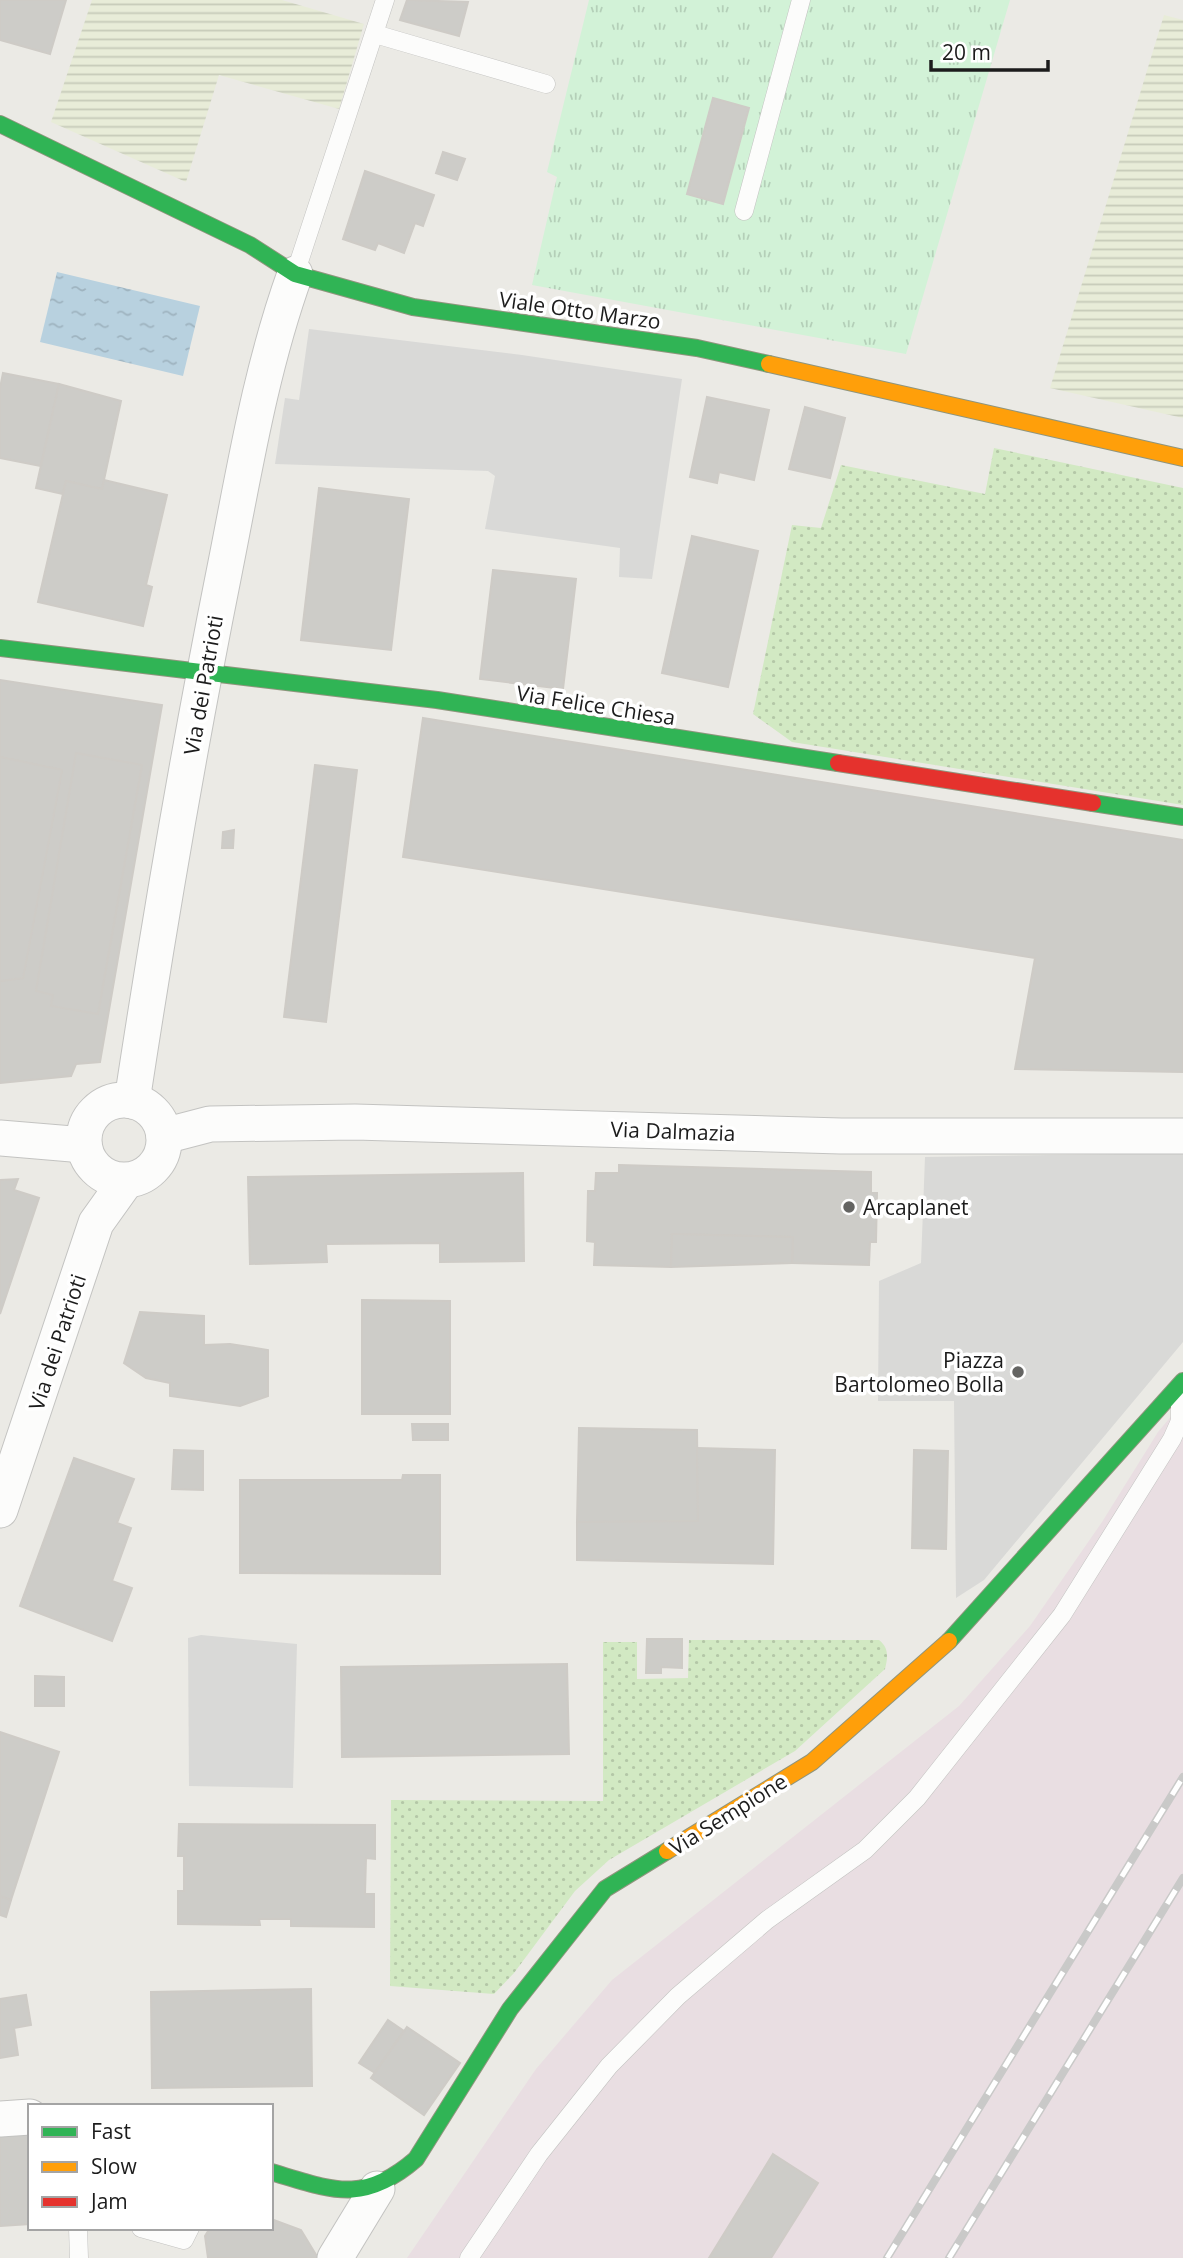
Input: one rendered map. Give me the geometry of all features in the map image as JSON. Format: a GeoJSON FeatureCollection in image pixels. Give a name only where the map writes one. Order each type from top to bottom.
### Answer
{"type":"FeatureCollection","features":[{"type":"Feature","properties":{"kind":"street","name":"Viale Otto Marzo"},"geometry":{"type":"LineString","coordinates":[[1,126],[250,245],[295,274],[413,307],[697,348],[1183,458]]}},
{"type":"Feature","properties":{"kind":"street","name":"Via dei Patrioti"},"geometry":{"type":"LineString","coordinates":[[132,1101],[204,672],[276,326],[295,274]]}},
{"type":"Feature","properties":{"kind":"street","name":"Via Felice Chiesa"},"geometry":{"type":"LineString","coordinates":[[0,648],[437,700],[1183,817]]}},
{"type":"Feature","properties":{"kind":"street"},"geometry":{"type":"LineString","coordinates":[[132,1101],[154,1113],[164,1136],[158,1162],[138,1178],[126,1181],[97,1171],[88,1159],[83,1145],[84,1132],[96,1111],[107,1103],[132,1101]]}},
{"type":"Feature","properties":{"kind":"street","name":"Via Dalmazia"},"geometry":{"type":"LineString","coordinates":[[164,1136],[210,1124],[355,1122],[841,1136],[1183,1136]]}},
{"type":"Feature","properties":{"kind":"street"},"geometry":{"type":"LineString","coordinates":[[0,1138],[83,1145]]}},
{"type":"Feature","properties":{"kind":"street","name":"Via dei Patrioti"},"geometry":{"type":"LineString","coordinates":[[0,1510],[96,1223],[126,1181]]}},
{"type":"Feature","properties":{"kind":"street","name":"Via Sempione"},"geometry":{"type":"LineString","coordinates":[[377,2189],[399,2176],[416,2159],[510,2009],[605,1889],[812,1762],[965,1626],[1182,1383]]}},
{"type":"Feature","properties":{"kind":"street"},"geometry":{"type":"LineString","coordinates":[[0,2119],[28,2117]]}},
{"type":"Feature","properties":{"kind":"street"},"geometry":{"type":"LineString","coordinates":[[273,2172],[347,2191],[377,2189]]}},
{"type":"Feature","properties":{"kind":"street"},"geometry":{"type":"LineString","coordinates":[[334,2258],[377,2189]]}},
{"type":"Feature","properties":{"kind":"lane"},"geometry":{"type":"LineString","coordinates":[[295,274],[385,0]]}},
{"type":"Feature","properties":{"kind":"lane"},"geometry":{"type":"LineString","coordinates":[[744,211],[801,0]]}},
{"type":"Feature","properties":{"kind":"lane"},"geometry":{"type":"LineString","coordinates":[[375,34],[546,83]]}},
{"type":"Feature","properties":{"kind":"lane"},"geometry":{"type":"LineString","coordinates":[[469,2258],[539,2154],[609,2066],[678,1996],[767,1920],[865,1850],[917,1798],[1062,1615],[1172,1439],[1180,1421],[1182,1383]]}},
{"type":"Feature","properties":{"kind":"lane"},"geometry":{"type":"LineString","coordinates":[[78,2230],[79,2258]]}},
{"type":"Feature","properties":{"kind":"lane"},"geometry":{"type":"LineString","coordinates":[[148,2230],[184,2240],[189,2230]]}},
{"type":"Feature","properties":{"kind":"shaded area"},"geometry":{"type":"Polygon","coordinates":[[[309,329],[522,355],[682,379],[652,579],[619,577],[620,548],[485,529],[495,476],[488,471],[275,464],[285,398],[299,400],[309,329]]]}},
{"type":"Feature","properties":{"kind":"shaded area","name":"Piazza Bartolomeo Bolla"},"geometry":{"type":"Polygon","coordinates":[[[1183,1153],[1183,1342],[984,1580],[956,1598],[954,1401],[878,1401],[879,1281],[921,1263],[925,1157],[1183,1153]]]}},
{"type":"Feature","properties":{"kind":"shaded area"},"geometry":{"type":"Polygon","coordinates":[[[1183,1402],[1183,2258],[407,2258],[536,2069],[612,1980],[959,1706],[1030,1626],[1102,1522],[1158,1432],[1183,1402]]]}},
{"type":"Feature","properties":{"kind":"shaded area"},"geometry":{"type":"Polygon","coordinates":[[[201,1635],[297,1644],[293,1788],[189,1786],[188,1638],[201,1635]]]}},
{"type":"Feature","properties":{"kind":"green space"},"geometry":{"type":"Polygon","coordinates":[[[92,0],[282,0],[364,24],[339,109],[219,75],[186,182],[51,122],[92,0]]]}},
{"type":"Feature","properties":{"kind":"green space"},"geometry":{"type":"Polygon","coordinates":[[[589,0],[1010,0],[906,354],[532,285],[557,177],[547,172],[589,0]]]}},
{"type":"Feature","properties":{"kind":"green space"},"geometry":{"type":"Polygon","coordinates":[[[1164,15],[1183,20],[1183,418],[1050,388],[1164,15]]]}},
{"type":"Feature","properties":{"kind":"green space"},"geometry":{"type":"Polygon","coordinates":[[[994,448],[1183,488],[1183,805],[792,742],[753,714],[792,525],[821,528],[841,465],[985,494],[994,448]]]}},
{"type":"Feature","properties":{"kind":"green space"},"geometry":{"type":"Polygon","coordinates":[[[689,1640],[879,1640],[886,1650],[887,1661],[885,1669],[795,1751],[609,1860],[575,1891],[514,1973],[494,1994],[390,1986],[391,1800],[603,1801],[603,1642],[637,1642],[637,1679],[688,1678],[689,1640]]]}},
{"type":"Feature","properties":{"kind":"water"},"geometry":{"type":"Polygon","coordinates":[[[57,272],[200,306],[183,376],[40,342],[57,272]]]}},
{"type":"Feature","properties":{"kind":"building"},"geometry":{"type":"Polygon","coordinates":[[[0,0],[66,0],[50,54],[0,40],[0,0]]]}},
{"type":"Feature","properties":{"kind":"building"},"geometry":{"type":"Polygon","coordinates":[[[407,0],[468,2],[459,36],[400,20],[407,0]]]}},
{"type":"Feature","properties":{"kind":"building"},"geometry":{"type":"Polygon","coordinates":[[[713,98],[749,108],[723,204],[687,194],[713,98]]]}},
{"type":"Feature","properties":{"kind":"building"},"geometry":{"type":"Polygon","coordinates":[[[443,152],[465,159],[457,180],[436,173],[443,152]]]}},
{"type":"Feature","properties":{"kind":"building"},"geometry":{"type":"Polygon","coordinates":[[[365,171],[434,195],[423,226],[415,223],[404,253],[378,243],[375,250],[343,239],[365,171]]]}},
{"type":"Feature","properties":{"kind":"building"},"geometry":{"type":"Polygon","coordinates":[[[3,373],[59,384],[41,466],[0,458],[0,388],[3,373]]]}},
{"type":"Feature","properties":{"kind":"building"},"geometry":{"type":"Polygon","coordinates":[[[59,384],[121,401],[102,489],[66,481],[63,494],[36,488],[59,384]]]}},
{"type":"Feature","properties":{"kind":"building"},"geometry":{"type":"Polygon","coordinates":[[[707,397],[769,410],[754,480],[719,472],[717,483],[690,477],[707,397]]]}},
{"type":"Feature","properties":{"kind":"building"},"geometry":{"type":"Polygon","coordinates":[[[805,407],[845,418],[830,478],[789,469],[805,407]]]}},
{"type":"Feature","properties":{"kind":"building"},"geometry":{"type":"Polygon","coordinates":[[[104,480],[167,495],[146,585],[152,587],[143,626],[38,602],[66,481],[102,489],[104,480]]]}},
{"type":"Feature","properties":{"kind":"building"},"geometry":{"type":"Polygon","coordinates":[[[319,488],[409,499],[391,650],[301,640],[319,488]]]}},
{"type":"Feature","properties":{"kind":"building"},"geometry":{"type":"Polygon","coordinates":[[[692,536],[758,551],[728,687],[662,673],[692,536]]]}},
{"type":"Feature","properties":{"kind":"building"},"geometry":{"type":"Polygon","coordinates":[[[493,570],[576,579],[563,689],[480,679],[493,570]]]}},
{"type":"Feature","properties":{"kind":"building"},"geometry":{"type":"Polygon","coordinates":[[[0,680],[162,705],[100,1062],[76,1064],[71,1076],[0,1083],[0,981],[23,978],[62,770],[0,757],[0,680]]]}},
{"type":"Feature","properties":{"kind":"building"},"geometry":{"type":"Polygon","coordinates":[[[423,718],[1183,840],[1183,1072],[1015,1069],[1035,958],[403,857],[423,718]]]}},
{"type":"Feature","properties":{"kind":"building"},"geometry":{"type":"Polygon","coordinates":[[[76,753],[142,765],[98,1014],[51,1006],[53,995],[36,991],[76,753]]]}},
{"type":"Feature","properties":{"kind":"building"},"geometry":{"type":"Polygon","coordinates":[[[0,757],[62,770],[23,978],[0,981],[0,757]]]}},
{"type":"Feature","properties":{"kind":"building"},"geometry":{"type":"Polygon","coordinates":[[[315,765],[357,770],[326,1022],[284,1017],[315,765]]]}},
{"type":"Feature","properties":{"kind":"building"},"geometry":{"type":"Polygon","coordinates":[[[234,830],[233,848],[222,848],[223,832],[234,830]]]}},
{"type":"Feature","properties":{"kind":"building"},"geometry":{"type":"Polygon","coordinates":[[[619,1165],[871,1172],[871,1193],[877,1193],[876,1242],[870,1242],[869,1265],[792,1263],[793,1237],[672,1234],[671,1267],[594,1265],[595,1242],[587,1241],[588,1191],[595,1191],[596,1173],[619,1173],[619,1165]]]}},
{"type":"Feature","properties":{"kind":"building"},"geometry":{"type":"Polygon","coordinates":[[[523,1173],[524,1261],[440,1262],[440,1243],[326,1244],[327,1262],[250,1264],[248,1177],[523,1173]]]}},
{"type":"Feature","properties":{"kind":"building"},"geometry":{"type":"Polygon","coordinates":[[[18,1179],[14,1190],[39,1198],[0,1314],[0,1180],[18,1179]]]}},
{"type":"Feature","properties":{"kind":"building"},"geometry":{"type":"Polygon","coordinates":[[[672,1234],[793,1237],[792,1263],[671,1267],[672,1234]]]}},
{"type":"Feature","properties":{"kind":"building"},"geometry":{"type":"Polygon","coordinates":[[[362,1300],[450,1301],[450,1414],[362,1414],[362,1300]]]}},
{"type":"Feature","properties":{"kind":"building"},"geometry":{"type":"Polygon","coordinates":[[[140,1312],[204,1316],[204,1345],[230,1344],[268,1350],[268,1396],[240,1406],[170,1396],[170,1383],[146,1378],[124,1363],[140,1312]]]}},
{"type":"Feature","properties":{"kind":"building"},"geometry":{"type":"Polygon","coordinates":[[[412,1424],[448,1424],[448,1440],[413,1440],[412,1424]]]}},
{"type":"Feature","properties":{"kind":"building"},"geometry":{"type":"Polygon","coordinates":[[[579,1428],[697,1430],[698,1521],[577,1522],[579,1428]]]}},
{"type":"Feature","properties":{"kind":"building"},"geometry":{"type":"Polygon","coordinates":[[[697,1448],[775,1450],[773,1564],[577,1560],[577,1522],[698,1521],[697,1448]]]}},
{"type":"Feature","properties":{"kind":"building"},"geometry":{"type":"Polygon","coordinates":[[[174,1450],[203,1451],[203,1490],[172,1489],[174,1450]]]}},
{"type":"Feature","properties":{"kind":"building"},"geometry":{"type":"Polygon","coordinates":[[[914,1450],[948,1451],[946,1549],[912,1548],[914,1450]]]}},
{"type":"Feature","properties":{"kind":"building"},"geometry":{"type":"Polygon","coordinates":[[[74,1458],[134,1479],[117,1523],[131,1528],[112,1581],[132,1588],[112,1641],[20,1606],[74,1458]]]}},
{"type":"Feature","properties":{"kind":"building"},"geometry":{"type":"Polygon","coordinates":[[[403,1475],[440,1475],[440,1574],[240,1573],[240,1480],[402,1480],[403,1475]]]}},
{"type":"Feature","properties":{"kind":"building"},"geometry":{"type":"Polygon","coordinates":[[[647,1639],[682,1639],[682,1668],[661,1667],[661,1673],[646,1673],[647,1639]]]}},
{"type":"Feature","properties":{"kind":"building"},"geometry":{"type":"Polygon","coordinates":[[[567,1664],[569,1754],[342,1757],[341,1667],[567,1664]]]}},
{"type":"Feature","properties":{"kind":"building"},"geometry":{"type":"Polygon","coordinates":[[[35,1676],[64,1677],[64,1706],[35,1706],[35,1676]]]}},
{"type":"Feature","properties":{"kind":"building"},"geometry":{"type":"Polygon","coordinates":[[[0,1732],[59,1752],[11,1900],[0,1896],[0,1732]]]}},
{"type":"Feature","properties":{"kind":"building"},"geometry":{"type":"Polygon","coordinates":[[[179,1824],[375,1825],[375,1859],[366,1858],[365,1894],[374,1894],[374,1927],[291,1926],[291,1919],[259,1919],[260,1925],[178,1924],[178,1891],[184,1891],[184,1856],[178,1856],[179,1824]]]}},
{"type":"Feature","properties":{"kind":"building"},"geometry":{"type":"Polygon","coordinates":[[[0,1896],[11,1900],[6,1917],[0,1915],[0,1896]]]}},
{"type":"Feature","properties":{"kind":"building"},"geometry":{"type":"Polygon","coordinates":[[[311,1989],[312,2086],[152,2088],[151,1992],[311,1989]]]}},
{"type":"Feature","properties":{"kind":"building"},"geometry":{"type":"Polygon","coordinates":[[[26,1995],[31,2025],[14,2028],[18,2055],[0,2058],[0,1999],[26,1995]]]}},
{"type":"Feature","properties":{"kind":"building"},"geometry":{"type":"Polygon","coordinates":[[[388,2020],[404,2031],[375,2073],[359,2063],[388,2020]]]}},
{"type":"Feature","properties":{"kind":"building"},"geometry":{"type":"Polygon","coordinates":[[[407,2027],[460,2063],[424,2115],[371,2078],[407,2027]]]}},
{"type":"Feature","properties":{"kind":"building"},"geometry":{"type":"Polygon","coordinates":[[[28,2134],[28,2224],[0,2226],[0,2136],[28,2134]]]}},
{"type":"Feature","properties":{"kind":"building"},"geometry":{"type":"Polygon","coordinates":[[[773,2154],[818,2183],[771,2258],[709,2258],[773,2154]]]}},
{"type":"Feature","properties":{"kind":"building"},"geometry":{"type":"Polygon","coordinates":[[[273,2220],[301,2230],[318,2258],[208,2258],[205,2236],[209,2230],[273,2230],[273,2220]]]}},
{"type":"Feature","properties":{"kind":"railway"},"geometry":{"type":"LineString","coordinates":[[887,2258],[1183,1777]]}},
{"type":"Feature","properties":{"kind":"railway"},"geometry":{"type":"LineString","coordinates":[[949,2258],[1183,1878]]}},
{"type":"Feature","properties":{"kind":"traffic: fast"},"geometry":{"type":"LineString","coordinates":[[0,124],[250,245],[295,274],[413,307],[697,348],[769,364]]}},
{"type":"Feature","properties":{"kind":"traffic: fast"},"geometry":{"type":"LineString","coordinates":[[0,648],[437,700],[838,763]]}},
{"type":"Feature","properties":{"kind":"traffic: fast"},"geometry":{"type":"LineString","coordinates":[[1093,803],[1183,817]]}},
{"type":"Feature","properties":{"kind":"traffic: fast"},"geometry":{"type":"LineString","coordinates":[[949,1641],[1183,1381]]}},
{"type":"Feature","properties":{"kind":"traffic: fast"},"geometry":{"type":"LineString","coordinates":[[273,2173],[346,2190],[380,2183],[416,2159],[510,2009],[605,1889],[667,1851]]}},
{"type":"Feature","properties":{"kind":"traffic: slow"},"geometry":{"type":"LineString","coordinates":[[769,364],[1183,458]]}},
{"type":"Feature","properties":{"kind":"traffic: slow"},"geometry":{"type":"LineString","coordinates":[[667,1851],[812,1762],[949,1641]]}},
{"type":"Feature","properties":{"kind":"traffic: jam"},"geometry":{"type":"LineString","coordinates":[[838,763],[1093,803]]}},
{"type":"Feature","properties":{"kind":"place","name":"Arcaplanet"},"geometry":{"type":"Point","coordinates":[849,1207]}},
{"type":"Feature","properties":{"kind":"place","name":"Piazza Bartolomeo Bolla"},"geometry":{"type":"Point","coordinates":[1018,1372]}}]}
